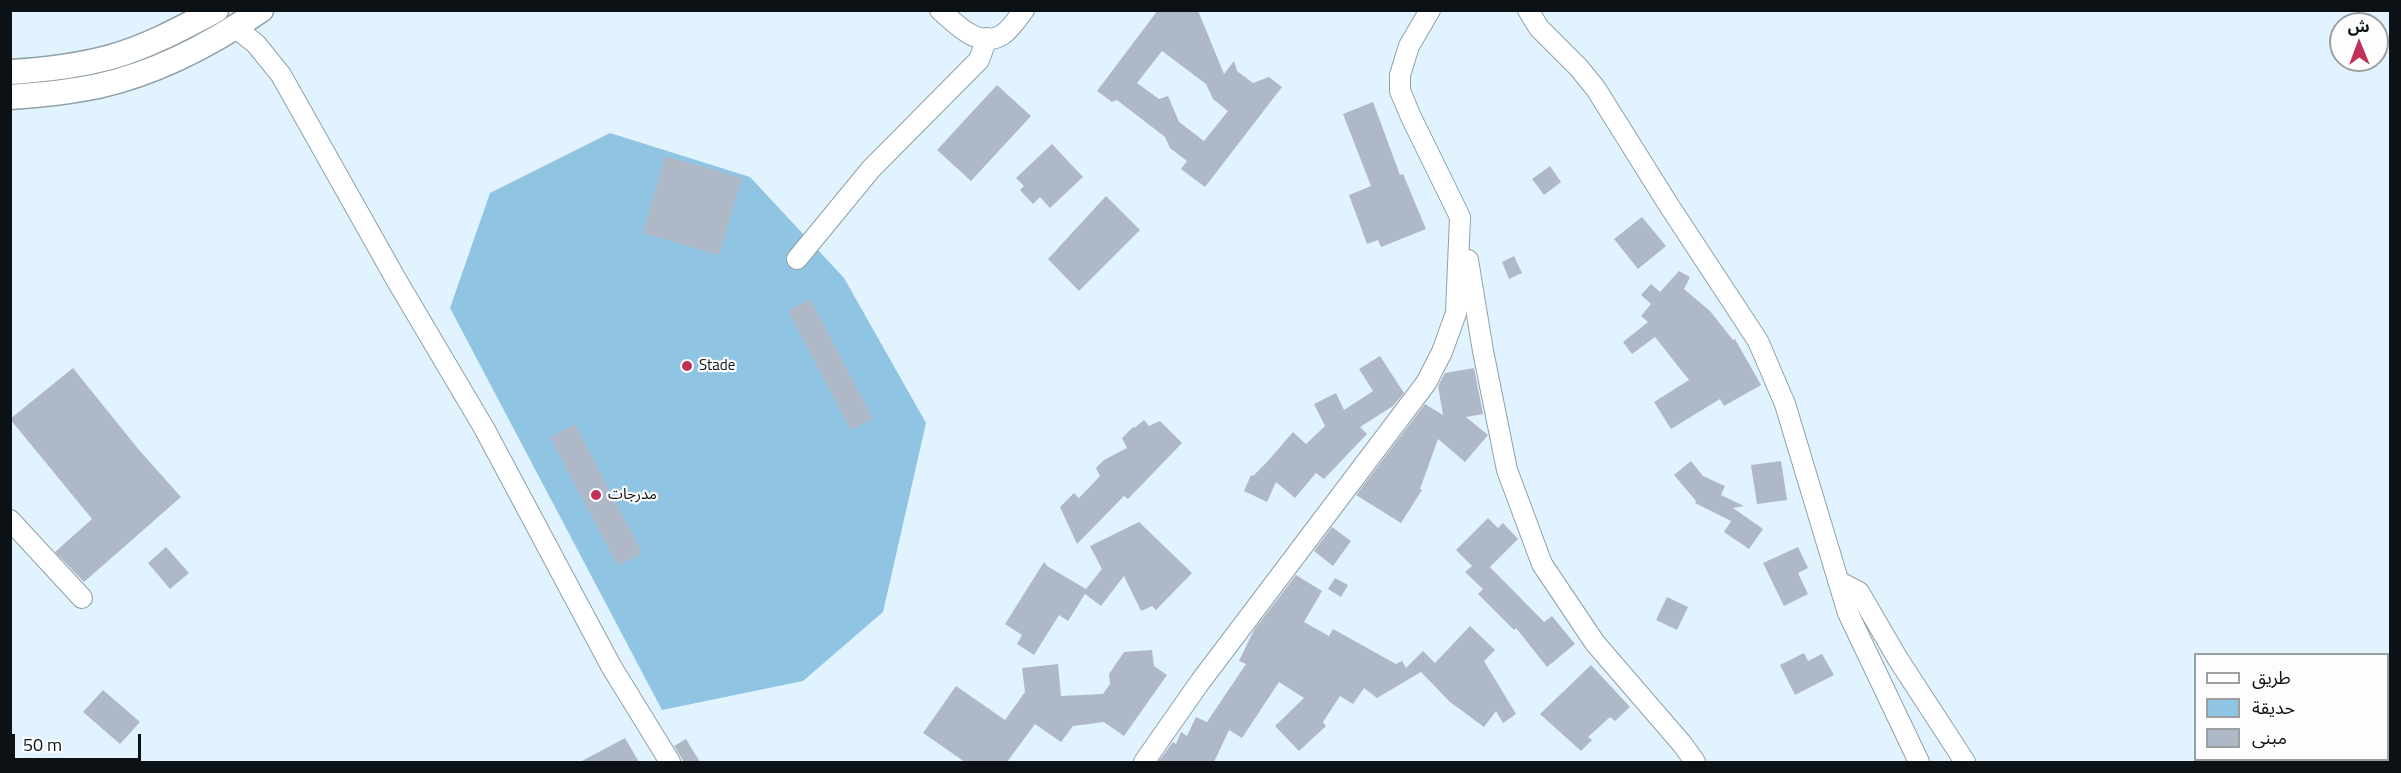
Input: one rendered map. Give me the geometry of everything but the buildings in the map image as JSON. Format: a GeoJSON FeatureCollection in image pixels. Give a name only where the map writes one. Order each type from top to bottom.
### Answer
{"type":"FeatureCollection","features":[{"type":"Feature","properties":{"kind":"main road"},"geometry":{"type":"LineString","coordinates":[[10,72],[66,66],[111,57],[164,37],[216,10]]}},
{"type":"Feature","properties":{"kind":"main road"},"geometry":{"type":"LineString","coordinates":[[10,97],[99,86],[142,72],[189,54],[236,28],[261,10]]}},
{"type":"Feature","properties":{"kind":"street"},"geometry":{"type":"LineString","coordinates":[[940,10],[971,36],[987,38],[1002,35],[1024,10]]}},
{"type":"Feature","properties":{"kind":"street"},"geometry":{"type":"LineString","coordinates":[[1430,10],[1409,46],[1400,75],[1400,90],[1460,217],[1483,351],[1507,470],[1542,564],[1595,643],[1695,762]]}},
{"type":"Feature","properties":{"kind":"street"},"geometry":{"type":"LineString","coordinates":[[1528,10],[1539,28],[1579,68],[1596,89],[1668,204],[1758,340],[1785,404],[1848,613],[1918,762]]}},
{"type":"Feature","properties":{"kind":"street"},"geometry":{"type":"LineString","coordinates":[[236,28],[256,44],[281,75],[484,428],[611,666],[670,762]]}},
{"type":"Feature","properties":{"kind":"street"},"geometry":{"type":"LineString","coordinates":[[797,259],[871,169],[978,60],[987,38]]}},
{"type":"Feature","properties":{"kind":"street"},"geometry":{"type":"LineString","coordinates":[[1144,762],[1206,674],[1426,383],[1442,352],[1456,313],[1460,217]]}},
{"type":"Feature","properties":{"kind":"street"},"geometry":{"type":"LineString","coordinates":[[10,520],[82,598]]}},
{"type":"Feature","properties":{"kind":"street"},"geometry":{"type":"LineString","coordinates":[[1838,581],[1859,592],[1898,659],[1965,762]]}},
{"type":"Feature","properties":{"kind":"green space","name":"Stade"},"geometry":{"type":"Polygon","coordinates":[[[610,133],[750,177],[844,278],[926,423],[883,612],[803,681],[662,710],[450,308],[490,193],[610,133]]]}},
{"type":"Feature","properties":{"kind":"place","name":"Stade"},"geometry":{"type":"Point","coordinates":[687,366]}},
{"type":"Feature","properties":{"kind":"place","name":"مدرجات"},"geometry":{"type":"Point","coordinates":[596,495]}}]}
